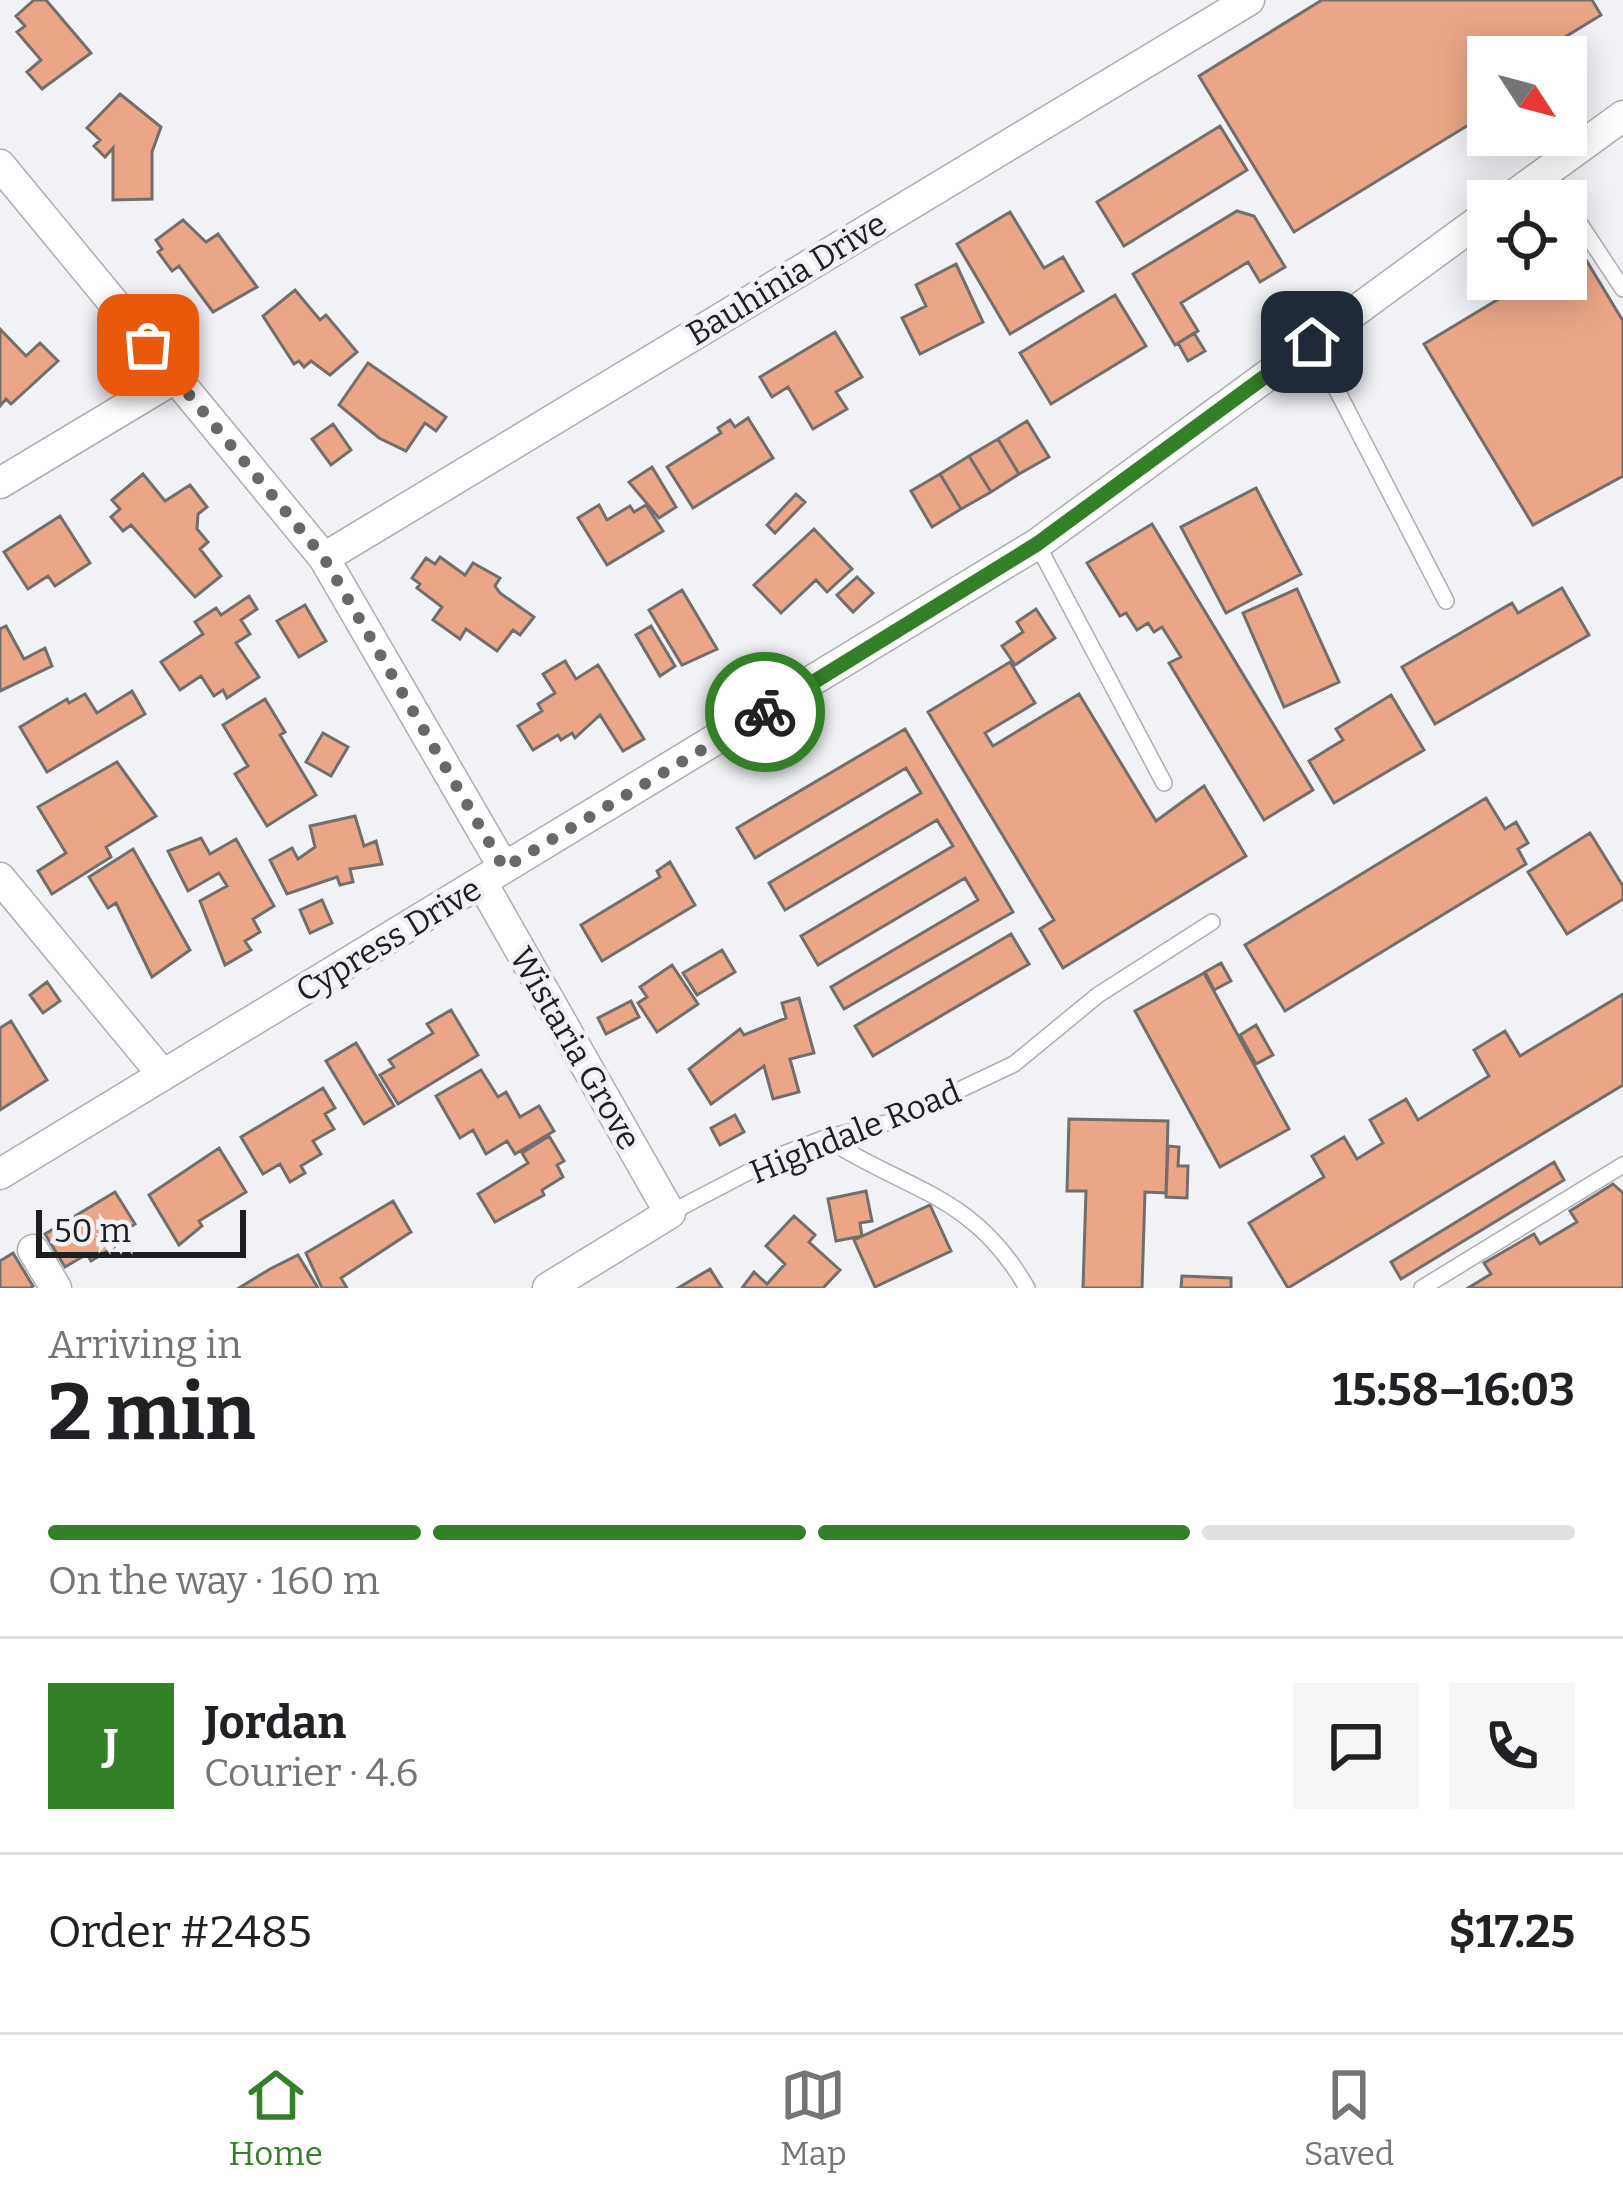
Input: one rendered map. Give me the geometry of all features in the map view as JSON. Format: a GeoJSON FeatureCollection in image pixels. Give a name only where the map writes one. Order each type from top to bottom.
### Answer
{"type":"FeatureCollection","features":[{"type":"Feature","properties":{"kind":"street","name":"Bauhinia Drive"},"geometry":{"type":"LineString","coordinates":[[324,558],[1249,0]]}},
{"type":"Feature","properties":{"kind":"street"},"geometry":{"type":"LineString","coordinates":[[1534,180],[1623,116]]}},
{"type":"Feature","properties":{"kind":"street","name":"Wistaria Grove"},"geometry":{"type":"LineString","coordinates":[[0,165],[324,558],[670,1213]]}},
{"type":"Feature","properties":{"kind":"street","name":"Cypress Drive"},"geometry":{"type":"LineString","coordinates":[[0,1174],[1037,544],[1467,229]]}},
{"type":"Feature","properties":{"kind":"street"},"geometry":{"type":"LineString","coordinates":[[0,483],[175,378]]}},
{"type":"Feature","properties":{"kind":"street"},"geometry":{"type":"LineString","coordinates":[[0,878],[163,1076]]}},
{"type":"Feature","properties":{"kind":"street","name":"Highdale Road"},"geometry":{"type":"LineString","coordinates":[[548,1288],[670,1213]]}},
{"type":"Feature","properties":{"kind":"street"},"geometry":{"type":"LineString","coordinates":[[33,1250],[56,1288]]}},
{"type":"Feature","properties":{"kind":"lane"},"geometry":{"type":"LineString","coordinates":[[1545,172],[1550,180]]}},
{"type":"Feature","properties":{"kind":"lane"},"geometry":{"type":"LineString","coordinates":[[1587,235],[1623,289]]}},
{"type":"Feature","properties":{"kind":"lane"},"geometry":{"type":"LineString","coordinates":[[1312,342],[1447,601]]}},
{"type":"Feature","properties":{"kind":"lane"},"geometry":{"type":"LineString","coordinates":[[1037,544],[1164,783]]}},
{"type":"Feature","properties":{"kind":"lane","name":"Highdale Road"},"geometry":{"type":"LineString","coordinates":[[670,1213],[825,1138],[894,1121],[1014,1064],[1108,987],[1212,922]]}},
{"type":"Feature","properties":{"kind":"lane"},"geometry":{"type":"LineString","coordinates":[[825,1138],[862,1162],[948,1199],[977,1222],[1027,1288]]}},
{"type":"Feature","properties":{"kind":"lane"},"geometry":{"type":"LineString","coordinates":[[1422,1288],[1623,1165]]}},
{"type":"Feature","properties":{"kind":"building"},"geometry":{"type":"Polygon","coordinates":[[[34,0],[46,0],[91,53],[42,89],[27,72],[41,60],[17,32],[25,26],[16,16],[34,0]]]}},
{"type":"Feature","properties":{"kind":"building"},"geometry":{"type":"Polygon","coordinates":[[[1322,0],[1592,0],[1601,15],[1567,36],[1467,36],[1467,126],[1294,232],[1199,76],[1322,0]]]}},
{"type":"Feature","properties":{"kind":"building"},"geometry":{"type":"Polygon","coordinates":[[[120,94],[161,127],[152,152],[152,199],[113,200],[113,148],[105,157],[94,146],[100,140],[87,128],[120,94]]]}},
{"type":"Feature","properties":{"kind":"building"},"geometry":{"type":"Polygon","coordinates":[[[1220,126],[1247,170],[1124,246],[1097,202],[1220,126]]]}},
{"type":"Feature","properties":{"kind":"building"},"geometry":{"type":"Polygon","coordinates":[[[1237,211],[1254,216],[1285,267],[1260,282],[1248,262],[1181,303],[1198,331],[1175,345],[1133,274],[1237,211]]]}},
{"type":"Feature","properties":{"kind":"building"},"geometry":{"type":"Polygon","coordinates":[[[1010,212],[1044,268],[1063,257],[1083,291],[1010,334],[957,244],[1010,212]]]}},
{"type":"Feature","properties":{"kind":"building"},"geometry":{"type":"Polygon","coordinates":[[[183,220],[206,242],[218,234],[257,287],[213,312],[179,266],[172,271],[158,252],[162,249],[156,240],[183,220]]]}},
{"type":"Feature","properties":{"kind":"building"},"geometry":{"type":"Polygon","coordinates":[[[1587,262],[1623,321],[1623,476],[1533,525],[1424,344],[1497,300],[1587,300],[1587,262]]]}},
{"type":"Feature","properties":{"kind":"building"},"geometry":{"type":"Polygon","coordinates":[[[956,264],[983,322],[920,354],[902,318],[926,306],[916,285],[956,264]]]}},
{"type":"Feature","properties":{"kind":"building"},"geometry":{"type":"Polygon","coordinates":[[[295,290],[320,320],[326,315],[357,352],[330,375],[311,361],[304,367],[299,361],[294,364],[263,316],[295,290]]]}},
{"type":"Feature","properties":{"kind":"building"},"geometry":{"type":"Polygon","coordinates":[[[1115,295],[1146,346],[1051,404],[1020,353],[1115,295]]]}},
{"type":"Feature","properties":{"kind":"building"},"geometry":{"type":"Polygon","coordinates":[[[0,329],[26,356],[40,343],[58,361],[11,404],[6,399],[0,406],[0,329]]]}},
{"type":"Feature","properties":{"kind":"building"},"geometry":{"type":"Polygon","coordinates":[[[835,332],[862,377],[836,392],[847,409],[813,429],[788,387],[772,397],[760,377],[835,332]]]}},
{"type":"Feature","properties":{"kind":"building"},"geometry":{"type":"Polygon","coordinates":[[[1194,333],[1205,351],[1188,361],[1178,343],[1194,333]]]}},
{"type":"Feature","properties":{"kind":"building"},"geometry":{"type":"Polygon","coordinates":[[[368,363],[446,417],[436,431],[425,423],[406,451],[379,438],[339,405],[368,363]]]}},
{"type":"Feature","properties":{"kind":"building"},"geometry":{"type":"Polygon","coordinates":[[[748,418],[773,458],[693,508],[667,467],[721,433],[718,428],[730,420],[735,427],[748,418]]]}},
{"type":"Feature","properties":{"kind":"building"},"geometry":{"type":"Polygon","coordinates":[[[1027,421],[1049,457],[1019,474],[998,439],[1027,421]]]}},
{"type":"Feature","properties":{"kind":"building"},"geometry":{"type":"Polygon","coordinates":[[[333,424],[351,450],[331,465],[312,439],[333,424]]]}},
{"type":"Feature","properties":{"kind":"building"},"geometry":{"type":"Polygon","coordinates":[[[998,439],[1019,474],[991,492],[969,456],[998,439]]]}},
{"type":"Feature","properties":{"kind":"building"},"geometry":{"type":"Polygon","coordinates":[[[969,456],[991,492],[961,509],[940,474],[969,456]]]}},
{"type":"Feature","properties":{"kind":"building"},"geometry":{"type":"Polygon","coordinates":[[[652,467],[676,507],[659,518],[629,482],[652,467]]]}},
{"type":"Feature","properties":{"kind":"building"},"geometry":{"type":"Polygon","coordinates":[[[143,474],[165,501],[190,485],[207,507],[198,514],[197,529],[208,542],[200,549],[221,576],[195,597],[131,525],[123,531],[111,517],[120,509],[112,500],[143,474]]]}},
{"type":"Feature","properties":{"kind":"building"},"geometry":{"type":"Polygon","coordinates":[[[940,474],[961,509],[932,527],[911,491],[940,474]]]}},
{"type":"Feature","properties":{"kind":"building"},"geometry":{"type":"Polygon","coordinates":[[[1256,488],[1301,574],[1226,613],[1181,527],[1256,488]]]}},
{"type":"Feature","properties":{"kind":"building"},"geometry":{"type":"Polygon","coordinates":[[[796,494],[805,502],[775,533],[767,525],[796,494]]]}},
{"type":"Feature","properties":{"kind":"building"},"geometry":{"type":"Polygon","coordinates":[[[599,505],[607,520],[630,506],[634,512],[646,505],[663,531],[607,565],[578,518],[599,505]]]}},
{"type":"Feature","properties":{"kind":"building"},"geometry":{"type":"Polygon","coordinates":[[[60,516],[90,563],[55,586],[48,576],[28,589],[4,552],[60,516]]]}},
{"type":"Feature","properties":{"kind":"building"},"geometry":{"type":"Polygon","coordinates":[[[1152,524],[1313,790],[1264,820],[1169,663],[1181,657],[1162,627],[1154,632],[1148,623],[1137,630],[1126,613],[1120,616],[1087,563],[1152,524]]]}},
{"type":"Feature","properties":{"kind":"building"},"geometry":{"type":"Polygon","coordinates":[[[814,529],[852,569],[827,592],[816,580],[781,613],[754,585],[814,529]]]}},
{"type":"Feature","properties":{"kind":"building"},"geometry":{"type":"Polygon","coordinates":[[[440,557],[465,575],[473,563],[500,578],[495,586],[500,593],[534,617],[520,635],[513,630],[497,651],[466,629],[460,639],[433,620],[442,607],[417,588],[420,584],[412,578],[426,558],[435,564],[440,557]]]}},
{"type":"Feature","properties":{"kind":"building"},"geometry":{"type":"Polygon","coordinates":[[[857,577],[873,593],[853,612],[837,595],[857,577]]]}},
{"type":"Feature","properties":{"kind":"building"},"geometry":{"type":"Polygon","coordinates":[[[1562,588],[1589,635],[1435,724],[1402,667],[1512,603],[1518,613],[1562,588]]]}},
{"type":"Feature","properties":{"kind":"building"},"geometry":{"type":"Polygon","coordinates":[[[1297,589],[1339,682],[1284,707],[1243,613],[1297,589]]]}},
{"type":"Feature","properties":{"kind":"building"},"geometry":{"type":"Polygon","coordinates":[[[682,590],[717,649],[682,665],[649,610],[682,590]]]}},
{"type":"Feature","properties":{"kind":"building"},"geometry":{"type":"Polygon","coordinates":[[[249,596],[257,609],[241,620],[250,634],[236,643],[259,677],[227,698],[223,690],[214,696],[201,676],[180,690],[161,662],[203,634],[195,622],[216,608],[221,615],[249,596]]]}},
{"type":"Feature","properties":{"kind":"building"},"geometry":{"type":"Polygon","coordinates":[[[305,605],[326,641],[299,657],[277,621],[305,605]]]}},
{"type":"Feature","properties":{"kind":"building"},"geometry":{"type":"Polygon","coordinates":[[[1036,609],[1055,638],[1015,665],[1002,646],[1023,632],[1017,622],[1036,609]]]}},
{"type":"Feature","properties":{"kind":"building"},"geometry":{"type":"Polygon","coordinates":[[[6,626],[24,659],[45,648],[52,666],[0,691],[0,629],[6,626]]]}},
{"type":"Feature","properties":{"kind":"building"},"geometry":{"type":"Polygon","coordinates":[[[651,626],[675,666],[660,676],[636,635],[651,626]]]}},
{"type":"Feature","properties":{"kind":"building"},"geometry":{"type":"Polygon","coordinates":[[[565,661],[576,679],[598,665],[644,739],[623,751],[600,715],[575,738],[572,733],[561,740],[558,735],[533,750],[518,726],[542,711],[538,704],[555,693],[543,674],[565,661]]]}},
{"type":"Feature","properties":{"kind":"building"},"geometry":{"type":"Polygon","coordinates":[[[1010,662],[1035,703],[985,733],[993,746],[1079,694],[1156,821],[1204,786],[1246,856],[1063,968],[1040,929],[1054,920],[928,712],[1010,662]]]}},
{"type":"Feature","properties":{"kind":"building"},"geometry":{"type":"Polygon","coordinates":[[[132,691],[145,714],[47,772],[20,727],[67,699],[69,703],[85,694],[97,713],[132,691]]]}},
{"type":"Feature","properties":{"kind":"building"},"geometry":{"type":"Polygon","coordinates":[[[1391,695],[1424,750],[1334,803],[1309,761],[1343,740],[1336,729],[1391,695]]]}},
{"type":"Feature","properties":{"kind":"building"},"geometry":{"type":"Polygon","coordinates":[[[265,699],[285,732],[280,735],[316,795],[267,826],[235,774],[248,766],[223,725],[265,699]]]}},
{"type":"Feature","properties":{"kind":"building"},"geometry":{"type":"Polygon","coordinates":[[[905,729],[1013,912],[844,1009],[831,987],[978,900],[965,878],[818,965],[801,936],[953,846],[937,820],[785,910],[769,883],[921,793],[906,768],[755,858],[737,828],[905,729]]]}},
{"type":"Feature","properties":{"kind":"building"},"geometry":{"type":"Polygon","coordinates":[[[323,733],[348,747],[331,776],[306,762],[323,733]]]}},
{"type":"Feature","properties":{"kind":"building"},"geometry":{"type":"Polygon","coordinates":[[[117,762],[156,816],[106,847],[111,857],[52,894],[38,871],[66,853],[38,807],[117,762]]]}},
{"type":"Feature","properties":{"kind":"building"},"geometry":{"type":"Polygon","coordinates":[[[1486,798],[1505,829],[1516,822],[1528,843],[1518,849],[1526,864],[1285,1011],[1245,945],[1486,798]]]}},
{"type":"Feature","properties":{"kind":"building"},"geometry":{"type":"Polygon","coordinates":[[[355,816],[364,846],[376,841],[382,864],[350,869],[353,882],[340,885],[337,877],[287,894],[270,860],[292,848],[298,859],[315,847],[310,826],[355,816]]]}},
{"type":"Feature","properties":{"kind":"building"},"geometry":{"type":"Polygon","coordinates":[[[1590,833],[1623,886],[1623,899],[1567,934],[1528,872],[1590,833]]]}},
{"type":"Feature","properties":{"kind":"building"},"geometry":{"type":"Polygon","coordinates":[[[201,838],[210,854],[236,839],[274,906],[253,919],[260,932],[245,941],[251,950],[225,965],[200,901],[227,886],[219,873],[188,891],[168,851],[201,838]]]}},
{"type":"Feature","properties":{"kind":"building"},"geometry":{"type":"Polygon","coordinates":[[[133,849],[190,950],[152,977],[116,903],[108,908],[89,877],[133,849]]]}},
{"type":"Feature","properties":{"kind":"building"},"geometry":{"type":"Polygon","coordinates":[[[670,862],[695,905],[602,961],[581,925],[660,877],[657,871],[670,862]]]}},
{"type":"Feature","properties":{"kind":"building"},"geometry":{"type":"Polygon","coordinates":[[[322,900],[332,923],[310,933],[300,910],[322,900]]]}},
{"type":"Feature","properties":{"kind":"building"},"geometry":{"type":"Polygon","coordinates":[[[1011,934],[1029,964],[873,1056],[855,1026],[1011,934]]]}},
{"type":"Feature","properties":{"kind":"building"},"geometry":{"type":"Polygon","coordinates":[[[722,950],[735,972],[697,995],[683,973],[722,950]]]}},
{"type":"Feature","properties":{"kind":"building"},"geometry":{"type":"Polygon","coordinates":[[[1221,963],[1231,981],[1214,990],[1205,972],[1221,963]]]}},
{"type":"Feature","properties":{"kind":"building"},"geometry":{"type":"Polygon","coordinates":[[[672,965],[698,1004],[657,1032],[638,1003],[647,997],[640,987],[672,965]]]}},
{"type":"Feature","properties":{"kind":"building"},"geometry":{"type":"Polygon","coordinates":[[[1204,973],[1289,1129],[1220,1167],[1135,1011],[1204,973]]]}},
{"type":"Feature","properties":{"kind":"building"},"geometry":{"type":"Polygon","coordinates":[[[47,982],[60,1001],[43,1013],[30,995],[47,982]]]}},
{"type":"Feature","properties":{"kind":"building"},"geometry":{"type":"Polygon","coordinates":[[[1623,994],[1623,1085],[1288,1288],[1249,1223],[1324,1177],[1312,1156],[1344,1137],[1357,1159],[1383,1143],[1370,1120],[1406,1099],[1418,1120],[1489,1076],[1474,1050],[1505,1031],[1520,1056],[1623,994]]]}},
{"type":"Feature","properties":{"kind":"building"},"geometry":{"type":"Polygon","coordinates":[[[799,998],[814,1053],[790,1059],[799,1092],[773,1099],[764,1066],[711,1104],[689,1069],[740,1029],[744,1035],[786,1018],[782,1003],[799,998]]]}},
{"type":"Feature","properties":{"kind":"building"},"geometry":{"type":"Polygon","coordinates":[[[631,1001],[639,1017],[606,1034],[598,1018],[631,1001]]]}},
{"type":"Feature","properties":{"kind":"building"},"geometry":{"type":"Polygon","coordinates":[[[451,1010],[478,1055],[398,1104],[380,1075],[394,1067],[389,1060],[433,1033],[427,1024],[451,1010]]]}},
{"type":"Feature","properties":{"kind":"building"},"geometry":{"type":"Polygon","coordinates":[[[11,1021],[47,1080],[0,1110],[0,1028],[11,1021]]]}},
{"type":"Feature","properties":{"kind":"building"},"geometry":{"type":"Polygon","coordinates":[[[1256,1025],[1273,1055],[1256,1064],[1240,1035],[1256,1025]]]}},
{"type":"Feature","properties":{"kind":"building"},"geometry":{"type":"Polygon","coordinates":[[[356,1043],[394,1106],[364,1124],[326,1061],[356,1043]]]}},
{"type":"Feature","properties":{"kind":"building"},"geometry":{"type":"Polygon","coordinates":[[[481,1070],[498,1097],[506,1092],[520,1117],[539,1106],[554,1131],[515,1154],[507,1141],[486,1154],[473,1130],[460,1138],[436,1096],[481,1070]]]}},
{"type":"Feature","properties":{"kind":"building"},"geometry":{"type":"Polygon","coordinates":[[[323,1088],[335,1108],[325,1114],[334,1129],[313,1141],[321,1154],[301,1166],[305,1173],[290,1182],[280,1164],[263,1174],[241,1137],[323,1088]]]}},
{"type":"Feature","properties":{"kind":"building"},"geometry":{"type":"Polygon","coordinates":[[[735,1115],[744,1132],[720,1145],[711,1128],[735,1115]]]}},
{"type":"Feature","properties":{"kind":"building"},"geometry":{"type":"Polygon","coordinates":[[[1069,1119],[1168,1121],[1166,1193],[1145,1192],[1142,1288],[1083,1288],[1086,1191],[1067,1191],[1069,1119]]]}},
{"type":"Feature","properties":{"kind":"building"},"geometry":{"type":"Polygon","coordinates":[[[549,1136],[564,1161],[557,1165],[563,1177],[542,1190],[544,1195],[495,1222],[478,1194],[528,1163],[522,1153],[549,1136]]]}},
{"type":"Feature","properties":{"kind":"building"},"geometry":{"type":"Polygon","coordinates":[[[1168,1146],[1179,1147],[1178,1166],[1188,1166],[1187,1198],[1166,1197],[1168,1146]]]}},
{"type":"Feature","properties":{"kind":"building"},"geometry":{"type":"Polygon","coordinates":[[[219,1148],[246,1192],[199,1221],[202,1226],[179,1245],[149,1195],[219,1148]]]}},
{"type":"Feature","properties":{"kind":"building"},"geometry":{"type":"Polygon","coordinates":[[[1554,1162],[1564,1180],[1401,1279],[1391,1262],[1554,1162]]]}},
{"type":"Feature","properties":{"kind":"building"},"geometry":{"type":"Polygon","coordinates":[[[1613,1184],[1623,1193],[1623,1288],[1468,1288],[1491,1274],[1484,1263],[1534,1234],[1540,1244],[1577,1222],[1570,1211],[1613,1184]]]}},
{"type":"Feature","properties":{"kind":"building"},"geometry":{"type":"Polygon","coordinates":[[[866,1191],[872,1221],[860,1223],[862,1236],[836,1241],[828,1199],[866,1191]]]}},
{"type":"Feature","properties":{"kind":"building"},"geometry":{"type":"Polygon","coordinates":[[[115,1192],[135,1224],[109,1240],[114,1247],[91,1261],[87,1254],[65,1267],[45,1234],[115,1192]]]}},
{"type":"Feature","properties":{"kind":"building"},"geometry":{"type":"Polygon","coordinates":[[[393,1201],[411,1232],[341,1278],[347,1288],[322,1288],[306,1253],[393,1201]]]}},
{"type":"Feature","properties":{"kind":"building"},"geometry":{"type":"Polygon","coordinates":[[[930,1205],[951,1251],[875,1287],[854,1240],[930,1205]]]}},
{"type":"Feature","properties":{"kind":"building"},"geometry":{"type":"Polygon","coordinates":[[[794,1216],[815,1235],[809,1242],[840,1270],[823,1288],[742,1288],[754,1272],[767,1284],[785,1264],[766,1246],[794,1216]]]}},
{"type":"Feature","properties":{"kind":"building"},"geometry":{"type":"Polygon","coordinates":[[[13,1253],[30,1288],[0,1288],[0,1261],[13,1253]]]}},
{"type":"Feature","properties":{"kind":"building"},"geometry":{"type":"Polygon","coordinates":[[[298,1255],[318,1288],[239,1288],[270,1269],[298,1255]]]}},
{"type":"Feature","properties":{"kind":"building"},"geometry":{"type":"Polygon","coordinates":[[[710,1269],[722,1288],[678,1288],[710,1269]]]}},
{"type":"Feature","properties":{"kind":"building"},"geometry":{"type":"Polygon","coordinates":[[[1182,1276],[1231,1278],[1231,1288],[1181,1288],[1182,1276]]]}},
{"type":"Feature","properties":{"kind":"way so far"},"geometry":{"type":"LineString","coordinates":[[148,345],[324,558],[504,868],[765,712]]}},
{"type":"Feature","properties":{"kind":"route"},"geometry":{"type":"LineString","coordinates":[[765,712],[1037,544],[1312,342]]}}]}
